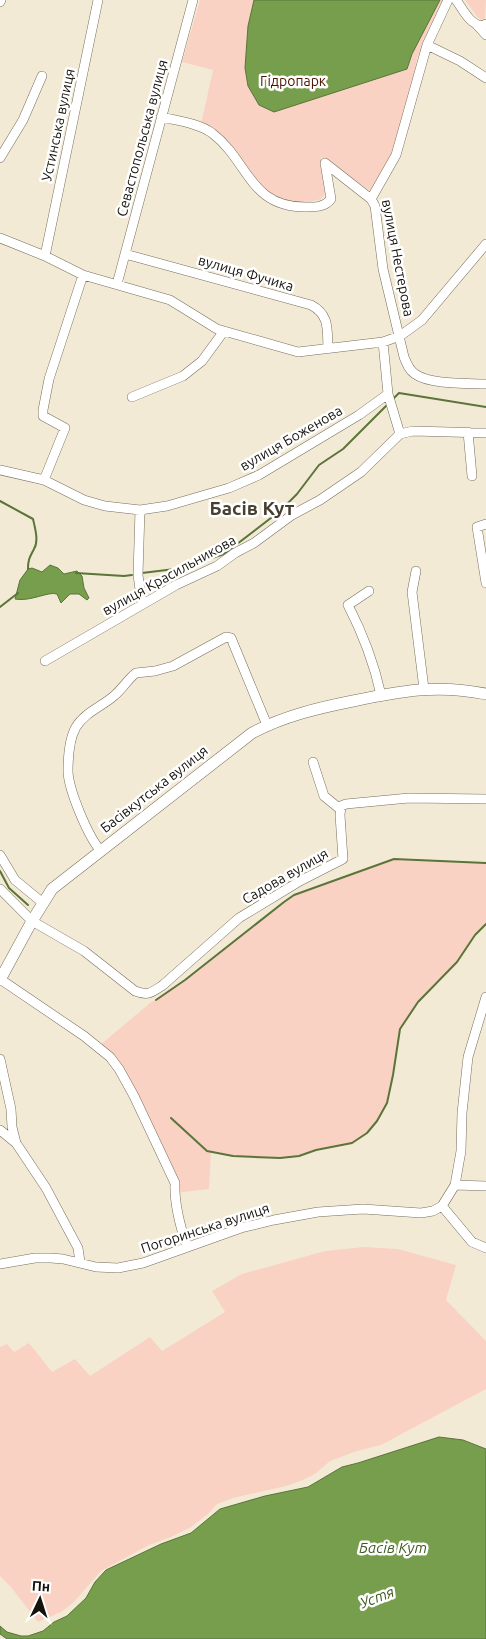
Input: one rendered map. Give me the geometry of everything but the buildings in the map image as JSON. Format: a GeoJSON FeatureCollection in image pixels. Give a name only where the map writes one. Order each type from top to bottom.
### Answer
{"type":"FeatureCollection","features":[{"type":"Feature","properties":{"kind":"main road","name":"Басівкутська вулиця"},"geometry":{"type":"LineString","coordinates":[[0,979],[52,888],[236,745],[267,725],[314,709],[381,695],[424,689],[486,694]]}},
{"type":"Feature","properties":{"kind":"street","name":"Устинська вулиця"},"geometry":{"type":"LineString","coordinates":[[45,256],[98,0]]}},
{"type":"Feature","properties":{"kind":"street","name":"Севастопольська вулиця"},"geometry":{"type":"LineString","coordinates":[[118,284],[161,116],[194,0]]}},
{"type":"Feature","properties":{"kind":"street","name":"вулиця Нестерова"},"geometry":{"type":"LineString","coordinates":[[400,336],[383,268],[375,206],[371,199],[396,155],[427,45],[448,0]]}},
{"type":"Feature","properties":{"kind":"street"},"geometry":{"type":"LineString","coordinates":[[456,0],[468,18],[482,25],[486,35]]}},
{"type":"Feature","properties":{"kind":"street"},"geometry":{"type":"LineString","coordinates":[[427,45],[460,61],[486,78]]}},
{"type":"Feature","properties":{"kind":"street"},"geometry":{"type":"LineString","coordinates":[[0,158],[23,120],[42,76]]}},
{"type":"Feature","properties":{"kind":"street"},"geometry":{"type":"LineString","coordinates":[[161,116],[197,126],[213,134],[260,191],[273,201],[303,208],[316,207],[329,202],[331,199],[325,163],[371,199]]}},
{"type":"Feature","properties":{"kind":"street"},"geometry":{"type":"LineString","coordinates":[[0,238],[45,256],[83,275],[170,300],[217,329],[298,352],[383,342],[400,336],[422,320],[486,244]]}},
{"type":"Feature","properties":{"kind":"street","name":"вулиця Фучика"},"geometry":{"type":"LineString","coordinates":[[125,254],[311,305],[319,310],[325,319],[328,348]]}},
{"type":"Feature","properties":{"kind":"street"},"geometry":{"type":"LineString","coordinates":[[44,480],[65,428],[44,416],[42,410],[49,379],[83,275]]}},
{"type":"Feature","properties":{"kind":"street"},"geometry":{"type":"LineString","coordinates":[[132,398],[183,376],[202,361],[224,331]]}},
{"type":"Feature","properties":{"kind":"street"},"geometry":{"type":"LineString","coordinates":[[400,336],[404,357],[409,368],[414,373],[423,378],[435,380],[486,384]]}},
{"type":"Feature","properties":{"kind":"street"},"geometry":{"type":"LineString","coordinates":[[383,342],[388,394],[400,434],[414,431],[486,433]]}},
{"type":"Feature","properties":{"kind":"street","name":"вулиця Боженова"},"geometry":{"type":"LineString","coordinates":[[0,470],[44,480],[65,492],[105,506],[140,510],[167,506],[229,488],[259,475],[359,415],[388,394]]}},
{"type":"Feature","properties":{"kind":"street"},"geometry":{"type":"LineString","coordinates":[[468,432],[472,476]]}},
{"type":"Feature","properties":{"kind":"street","name":"вулиця Красильникова"},"geometry":{"type":"LineString","coordinates":[[45,661],[142,604],[217,566],[235,553],[254,543],[361,472],[400,434]]}},
{"type":"Feature","properties":{"kind":"street"},"geometry":{"type":"LineString","coordinates":[[140,510],[138,575],[142,604]]}},
{"type":"Feature","properties":{"kind":"street"},"geometry":{"type":"LineString","coordinates":[[482,526],[486,583]]}},
{"type":"Feature","properties":{"kind":"street"},"geometry":{"type":"LineString","coordinates":[[416,571],[412,592],[424,689]]}},
{"type":"Feature","properties":{"kind":"street"},"geometry":{"type":"LineString","coordinates":[[369,591],[348,604],[365,638],[381,695]]}},
{"type":"Feature","properties":{"kind":"street"},"geometry":{"type":"LineString","coordinates":[[100,850],[84,823],[70,782],[68,772],[71,743],[76,726],[114,696],[136,672],[155,671],[173,666],[226,637],[232,638],[267,725]]}},
{"type":"Feature","properties":{"kind":"street"},"geometry":{"type":"LineString","coordinates":[[313,762],[324,796],[340,809],[346,804],[386,799],[486,800]]}},
{"type":"Feature","properties":{"kind":"street","name":"Садова вулиця"},"geometry":{"type":"LineString","coordinates":[[32,921],[84,952],[135,991],[144,994],[151,993],[239,918],[300,880],[344,859],[340,809]]}},
{"type":"Feature","properties":{"kind":"street"},"geometry":{"type":"LineString","coordinates":[[0,855],[15,880],[43,903]]}},
{"type":"Feature","properties":{"kind":"street"},"geometry":{"type":"LineString","coordinates":[[0,889],[32,921]]}},
{"type":"Feature","properties":{"kind":"street"},"geometry":{"type":"LineString","coordinates":[[0,979],[99,1046],[116,1064],[142,1112],[176,1183],[175,1193],[179,1219],[187,1247]]}},
{"type":"Feature","properties":{"kind":"street"},"geometry":{"type":"LineString","coordinates":[[486,997],[468,1057],[462,1113],[461,1151],[454,1185],[442,1206],[472,1242],[486,1248]]}},
{"type":"Feature","properties":{"kind":"street"},"geometry":{"type":"LineString","coordinates":[[0,1059],[16,1143]]}},
{"type":"Feature","properties":{"kind":"street"},"geometry":{"type":"LineString","coordinates":[[0,1132],[16,1143],[30,1162],[58,1209],[78,1248],[80,1262]]}},
{"type":"Feature","properties":{"kind":"street"},"geometry":{"type":"LineString","coordinates":[[454,1185],[486,1186]]}},
{"type":"Feature","properties":{"kind":"street","name":"Погоринська вулиця"},"geometry":{"type":"LineString","coordinates":[[0,1264],[35,1258],[63,1259],[96,1267],[124,1267],[156,1258],[241,1228],[274,1220],[318,1212],[363,1209],[421,1213],[433,1212],[442,1206]]}},
{"type":"Feature","properties":{"kind":"green space","name":"Гідропарк"},"geometry":{"type":"Polygon","coordinates":[[[200,0],[443,0],[417,58],[414,77],[393,153],[371,191],[321,157],[325,194],[321,199],[308,203],[287,202],[266,192],[201,124],[213,70],[182,62],[200,0]]]}},
{"type":"Feature","properties":{"kind":"green space"},"geometry":{"type":"Polygon","coordinates":[[[465,0],[486,0],[485,18],[482,20],[478,18],[465,0]]]}},
{"type":"Feature","properties":{"kind":"green space"},"geometry":{"type":"Polygon","coordinates":[[[394,859],[486,863],[486,924],[475,935],[457,962],[418,1002],[400,1029],[387,1103],[377,1121],[367,1133],[352,1143],[316,1150],[299,1156],[280,1158],[233,1156],[211,1152],[209,1189],[175,1193],[134,1096],[99,1046],[150,1003],[185,980],[294,895],[394,859]]]}},
{"type":"Feature","properties":{"kind":"green space"},"geometry":{"type":"Polygon","coordinates":[[[364,1247],[398,1249],[456,1265],[446,1300],[486,1341],[486,1389],[381,1445],[330,1461],[315,1474],[303,1480],[217,1504],[208,1514],[191,1527],[149,1545],[101,1571],[73,1603],[61,1612],[38,1622],[0,1576],[0,1347],[7,1344],[14,1352],[29,1343],[52,1372],[75,1359],[90,1376],[150,1337],[162,1351],[225,1312],[212,1291],[242,1274],[325,1251],[364,1247]]]}},
{"type":"Feature","properties":{"kind":"water"},"geometry":{"type":"Polygon","coordinates":[[[254,0],[440,0],[412,54],[407,69],[274,112],[259,105],[248,86],[245,68],[248,26],[254,0]]]}},
{"type":"Feature","properties":{"kind":"water"},"geometry":{"type":"Polygon","coordinates":[[[50,565],[58,568],[64,574],[77,571],[82,576],[84,588],[89,598],[87,600],[79,594],[70,594],[61,603],[57,594],[53,593],[21,600],[15,599],[20,580],[28,569],[32,568],[42,572],[50,565]]]}},
{"type":"Feature","properties":{"kind":"water","name":"Басів Кут"},"geometry":{"type":"Polygon","coordinates":[[[439,1437],[463,1440],[486,1449],[486,1639],[7,1639],[0,1634],[0,1626],[7,1632],[21,1636],[28,1636],[43,1631],[54,1622],[67,1616],[86,1598],[95,1582],[106,1570],[161,1544],[191,1533],[220,1509],[265,1496],[308,1487],[342,1467],[439,1437]]]}},
{"type":"Feature","properties":{"kind":"waterway"},"geometry":{"type":"LineString","coordinates":[[394,398],[399,393],[486,407]]}},
{"type":"Feature","properties":{"kind":"waterway"},"geometry":{"type":"LineString","coordinates":[[142,573],[183,568],[224,554],[280,511],[297,494],[319,465],[343,449],[386,406]]}},
{"type":"Feature","properties":{"kind":"waterway"},"geometry":{"type":"LineString","coordinates":[[0,501],[33,519],[36,542],[29,558],[28,569]]}},
{"type":"Feature","properties":{"kind":"waterway"},"geometry":{"type":"LineString","coordinates":[[76,573],[132,575]]}},
{"type":"Feature","properties":{"kind":"waterway"},"geometry":{"type":"LineString","coordinates":[[0,607],[18,593]]}},
{"type":"Feature","properties":{"kind":"waterway"},"geometry":{"type":"LineString","coordinates":[[156,1000],[185,980],[294,895],[394,859],[486,863]]}},
{"type":"Feature","properties":{"kind":"waterway"},"geometry":{"type":"LineString","coordinates":[[0,871],[9,888],[28,905]]}},
{"type":"Feature","properties":{"kind":"waterway"},"geometry":{"type":"LineString","coordinates":[[171,1118],[207,1151],[233,1156],[280,1158],[299,1156],[316,1150],[352,1143],[367,1133],[377,1121],[387,1103],[400,1029],[418,1002],[457,962],[475,935],[486,924]]}},
{"type":"Feature","properties":{"kind":"district","name":"Басів Кут"},"geometry":{"type":"Point","coordinates":[252,508]}},
{"type":"Feature","properties":{"kind":"water label","name":"Устя"},"geometry":{"type":"Point","coordinates":[377,1597]}}]}
